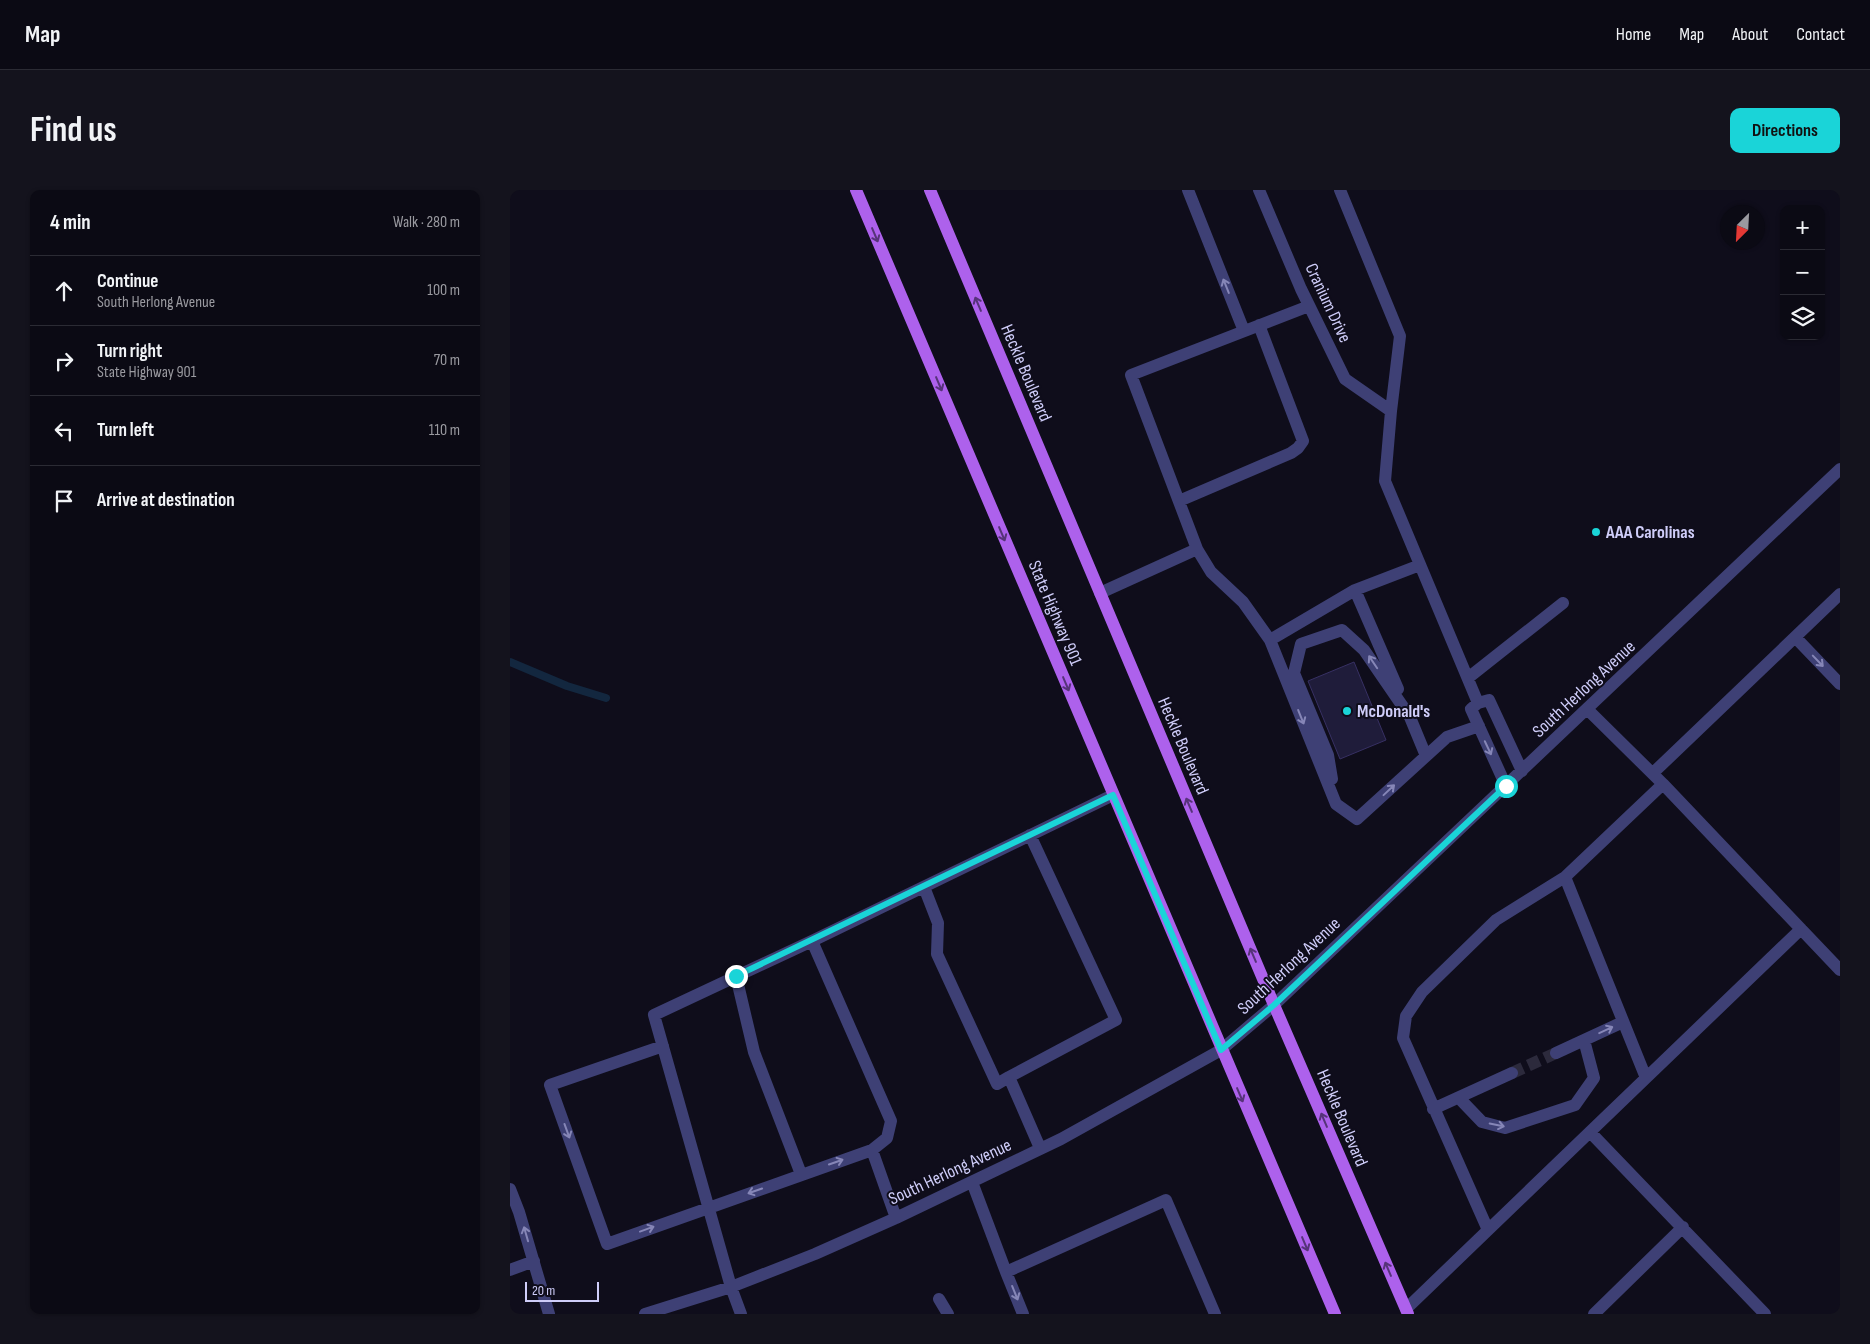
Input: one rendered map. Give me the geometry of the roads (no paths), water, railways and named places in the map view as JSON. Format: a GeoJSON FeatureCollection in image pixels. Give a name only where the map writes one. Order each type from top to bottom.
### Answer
{"type":"FeatureCollection","features":[{"type":"Feature","properties":{"kind":"main road","name":"State Highway 901"},"geometry":{"type":"LineString","coordinates":[[856,190],[1221,1050]]}},
{"type":"Feature","properties":{"kind":"main road","name":"Heckle Boulevard"},"geometry":{"type":"LineString","coordinates":[[930,190],[1274,1005],[1407,1312]]}},
{"type":"Feature","properties":{"kind":"main road"},"geometry":{"type":"LineString","coordinates":[[1221,1050],[1335,1314]]}},
{"type":"Feature","properties":{"kind":"street"},"geometry":{"type":"LineString","coordinates":[[1188,190],[1244,331]]}},
{"type":"Feature","properties":{"kind":"street","name":"Cranium Drive"},"geometry":{"type":"LineString","coordinates":[[1259,190],[1310,306],[1345,378],[1391,411]]}},
{"type":"Feature","properties":{"kind":"street"},"geometry":{"type":"LineString","coordinates":[[1340,190],[1400,336],[1385,481],[1479,704],[1522,771]]}},
{"type":"Feature","properties":{"kind":"street"},"geometry":{"type":"LineString","coordinates":[[1310,306],[1131,375],[1197,549],[1211,572],[1243,602],[1270,640],[1336,804],[1358,819],[1447,737],[1478,726]]}},
{"type":"Feature","properties":{"kind":"street"},"geometry":{"type":"LineString","coordinates":[[1179,501],[1291,453],[1303,441],[1259,326]]}},
{"type":"Feature","properties":{"kind":"street","name":"South Herlong Avenue"},"geometry":{"type":"LineString","coordinates":[[645,1314],[731,1287],[815,1254],[896,1218],[1040,1148],[1221,1050],[1274,1005],[1840,469]]}},
{"type":"Feature","properties":{"kind":"street"},"geometry":{"type":"LineString","coordinates":[[1100,593],[1197,549]]}},
{"type":"Feature","properties":{"kind":"street"},"geometry":{"type":"LineString","coordinates":[[1270,640],[1355,590],[1420,565]]}},
{"type":"Feature","properties":{"kind":"street"},"geometry":{"type":"LineString","coordinates":[[1355,590],[1426,756]]}},
{"type":"Feature","properties":{"kind":"street"},"geometry":{"type":"LineString","coordinates":[[1653,773],[1795,637],[1839,598]]}},
{"type":"Feature","properties":{"kind":"street"},"geometry":{"type":"LineString","coordinates":[[1468,678],[1563,603]]}},
{"type":"Feature","properties":{"kind":"street"},"geometry":{"type":"LineString","coordinates":[[1336,804],[1328,755],[1294,674],[1300,644],[1342,630],[1364,650],[1410,717]]}},
{"type":"Feature","properties":{"kind":"street"},"geometry":{"type":"LineString","coordinates":[[1795,637],[1840,684]]}},
{"type":"Feature","properties":{"kind":"street"},"geometry":{"type":"LineString","coordinates":[[1479,704],[1478,726],[1506,786]]}},
{"type":"Feature","properties":{"kind":"street"},"geometry":{"type":"LineString","coordinates":[[1587,709],[1653,773],[1840,970]]}},
{"type":"Feature","properties":{"kind":"street"},"geometry":{"type":"LineString","coordinates":[[1488,1230],[1403,1038],[1406,1016],[1422,992],[1496,920],[1566,877],[1663,784]]}},
{"type":"Feature","properties":{"kind":"street"},"geometry":{"type":"LineString","coordinates":[[741,1314],[731,1287],[654,1015],[812,941],[1113,795]]}},
{"type":"Feature","properties":{"kind":"street"},"geometry":{"type":"LineString","coordinates":[[924,887],[938,923],[937,954],[997,1084],[1116,1020],[1030,835]]}},
{"type":"Feature","properties":{"kind":"street"},"geometry":{"type":"LineString","coordinates":[[1566,877],[1646,1078]]}},
{"type":"Feature","properties":{"kind":"street"},"geometry":{"type":"LineString","coordinates":[[1407,1312],[1488,1230],[1801,929]]}},
{"type":"Feature","properties":{"kind":"street"},"geometry":{"type":"LineString","coordinates":[[663,1046],[550,1086],[607,1244],[872,1150],[887,1138],[891,1121],[812,941]]}},
{"type":"Feature","properties":{"kind":"street"},"geometry":{"type":"LineString","coordinates":[[736,976],[754,1052],[801,1174]]}},
{"type":"Feature","properties":{"kind":"street"},"geometry":{"type":"LineString","coordinates":[[1556,1053],[1624,1022]]}},
{"type":"Feature","properties":{"kind":"street"},"geometry":{"type":"LineString","coordinates":[[1459,1098],[1482,1122],[1504,1128],[1575,1105],[1594,1078],[1584,1040]]}},
{"type":"Feature","properties":{"kind":"street"},"geometry":{"type":"LineString","coordinates":[[1433,1109],[1512,1073]]}},
{"type":"Feature","properties":{"kind":"street"},"geometry":{"type":"LineString","coordinates":[[1009,1077],[1040,1148]]}},
{"type":"Feature","properties":{"kind":"street"},"geometry":{"type":"LineString","coordinates":[[1590,1132],[1765,1314]]}},
{"type":"Feature","properties":{"kind":"street"},"geometry":{"type":"LineString","coordinates":[[872,1150],[896,1218]]}},
{"type":"Feature","properties":{"kind":"street"},"geometry":{"type":"LineString","coordinates":[[972,1182],[1023,1314]]}},
{"type":"Feature","properties":{"kind":"street"},"geometry":{"type":"LineString","coordinates":[[510,1189],[520,1212],[550,1314]]}},
{"type":"Feature","properties":{"kind":"street"},"geometry":{"type":"LineString","coordinates":[[1006,1272],[1166,1200],[1216,1314]]}},
{"type":"Feature","properties":{"kind":"street"},"geometry":{"type":"LineString","coordinates":[[1594,1314],[1683,1227]]}},
{"type":"Feature","properties":{"kind":"street"},"geometry":{"type":"LineString","coordinates":[[510,1270],[534,1261]]}},
{"type":"Feature","properties":{"kind":"street"},"geometry":{"type":"LineString","coordinates":[[939,1299],[948,1314]]}},
{"type":"Feature","properties":{"kind":"waterway"},"geometry":{"type":"LineString","coordinates":[[510,662],[567,686],[606,698]]}},
{"type":"Feature","properties":{"kind":"tunnel"},"geometry":{"type":"LineString","coordinates":[[1512,1073],[1556,1053]]}},
{"type":"Feature","properties":{"kind":"place","name":"AAA Carolinas"},"geometry":{"type":"Point","coordinates":[1596,532]}},
{"type":"Feature","properties":{"kind":"place","name":"McDonald's"},"geometry":{"type":"Point","coordinates":[1347,711]}}]}
